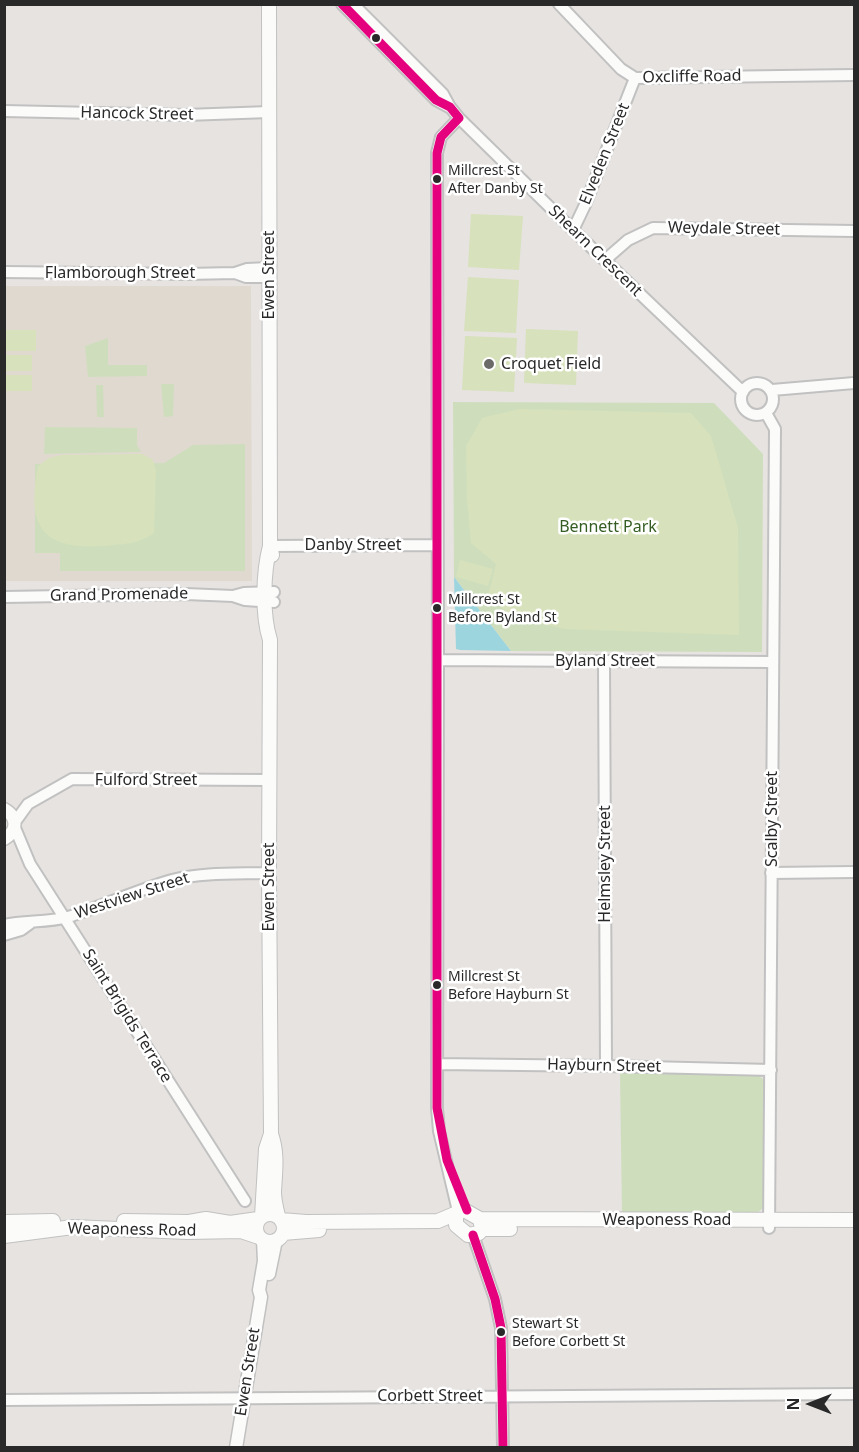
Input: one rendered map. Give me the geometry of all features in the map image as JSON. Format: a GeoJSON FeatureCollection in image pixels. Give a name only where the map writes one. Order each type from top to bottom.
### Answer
{"type":"FeatureCollection","features":[{"type":"Feature","properties":{"kind":"main road","name":"Ewen Street"},"geometry":{"type":"LineString","coordinates":[[269,4],[270,546],[273,561],[270,597],[274,629],[270,640],[271,1134],[266,1149],[260,1218],[256,1228],[273,1231],[277,1168],[276,1148],[271,1134]]}},
{"type":"Feature","properties":{"kind":"main road","name":"Weaponess Road"},"geometry":{"type":"LineString","coordinates":[[273,1231],[306,1222],[438,1221],[460,1212]]}},
{"type":"Feature","properties":{"kind":"main road"},"geometry":{"type":"LineString","coordinates":[[460,1212],[478,1228],[468,1235],[454,1222],[460,1212]]}},
{"type":"Feature","properties":{"kind":"main road","name":"Weaponess Road"},"geometry":{"type":"LineString","coordinates":[[5,1230],[159,1220],[189,1222],[206,1219],[230,1223],[260,1218],[269,1214],[273,1231]]}},
{"type":"Feature","properties":{"kind":"main road","name":"Weaponess Road"},"geometry":{"type":"LineString","coordinates":[[478,1228],[770,1224],[855,1220]]}},
{"type":"Feature","properties":{"kind":"main road","name":"Weaponess Road"},"geometry":{"type":"LineString","coordinates":[[770,1224],[855,1227]]}},
{"type":"Feature","properties":{"kind":"main road","name":"Weaponess Road"},"geometry":{"type":"LineString","coordinates":[[5,1230],[73,1227],[188,1232],[459,1229]]}},
{"type":"Feature","properties":{"kind":"street","name":"Shearn Crescent"},"geometry":{"type":"LineString","coordinates":[[342,4],[436,100],[450,107]]}},
{"type":"Feature","properties":{"kind":"street","name":"Shearn Crescent"},"geometry":{"type":"LineString","coordinates":[[353,4],[443,94],[459,118],[743,392]]}},
{"type":"Feature","properties":{"kind":"street","name":"Oxcliffe Road"},"geometry":{"type":"LineString","coordinates":[[559,4],[621,69],[635,78],[855,75]]}},
{"type":"Feature","properties":{"kind":"street","name":"Elveden Street"},"geometry":{"type":"LineString","coordinates":[[573,230],[635,78]]}},
{"type":"Feature","properties":{"kind":"street","name":"Hancock Street"},"geometry":{"type":"LineString","coordinates":[[4,111],[186,115],[268,112]]}},
{"type":"Feature","properties":{"kind":"street"},"geometry":{"type":"LineString","coordinates":[[459,118],[441,137],[436,153],[438,660],[436,839],[439,1131],[460,1212]]}},
{"type":"Feature","properties":{"kind":"street","name":"Weydale Street"},"geometry":{"type":"LineString","coordinates":[[604,260],[628,240],[652,228],[855,231]]}},
{"type":"Feature","properties":{"kind":"street","name":"Flamborough Street"},"geometry":{"type":"LineString","coordinates":[[4,272],[235,273],[246,277],[269,273]]}},
{"type":"Feature","properties":{"kind":"street"},"geometry":{"type":"LineString","coordinates":[[761,382],[772,390],[774,403],[766,413],[753,415],[743,407],[741,395],[743,392],[748,384],[761,382]]}},
{"type":"Feature","properties":{"kind":"street"},"geometry":{"type":"LineString","coordinates":[[772,390],[855,382]]}},
{"type":"Feature","properties":{"kind":"street","name":"Scalby Street"},"geometry":{"type":"LineString","coordinates":[[766,413],[775,429],[770,1224]]}},
{"type":"Feature","properties":{"kind":"street","name":"Danby Street"},"geometry":{"type":"LineString","coordinates":[[270,546],[437,545]]}},
{"type":"Feature","properties":{"kind":"street","name":"Grand Promenade"},"geometry":{"type":"LineString","coordinates":[[4,597],[186,594],[232,596],[245,600],[270,597]]}},
{"type":"Feature","properties":{"kind":"street","name":"Byland Street"},"geometry":{"type":"LineString","coordinates":[[438,660],[772,662]]}},
{"type":"Feature","properties":{"kind":"street","name":"Helmsley Street"},"geometry":{"type":"LineString","coordinates":[[604,661],[606,1066]]}},
{"type":"Feature","properties":{"kind":"street","name":"Fulford Street"},"geometry":{"type":"LineString","coordinates":[[4,809],[28,804],[72,779],[270,780]]}},
{"type":"Feature","properties":{"kind":"street","name":"Fulford Street"},"geometry":{"type":"LineString","coordinates":[[15,825],[28,804]]}},
{"type":"Feature","properties":{"kind":"street"},"geometry":{"type":"LineString","coordinates":[[4,809],[14,817],[15,825],[12,833],[4,839]]}},
{"type":"Feature","properties":{"kind":"street","name":"Saint Brigids Terrace"},"geometry":{"type":"LineString","coordinates":[[15,825],[30,864],[245,1201]]}},
{"type":"Feature","properties":{"kind":"street"},"geometry":{"type":"LineString","coordinates":[[771,873],[855,872]]}},
{"type":"Feature","properties":{"kind":"street","name":"Westview Street"},"geometry":{"type":"LineString","coordinates":[[4,925],[19,921],[32,922],[66,918],[173,880],[196,876],[269,873]]}},
{"type":"Feature","properties":{"kind":"street","name":"Westview Street"},"geometry":{"type":"LineString","coordinates":[[4,935],[21,930],[32,922]]}},
{"type":"Feature","properties":{"kind":"street","name":"Hayburn Street"},"geometry":{"type":"LineString","coordinates":[[437,1064],[771,1070]]}},
{"type":"Feature","properties":{"kind":"street"},"geometry":{"type":"LineString","coordinates":[[478,1228],[499,1313],[502,1448]]}},
{"type":"Feature","properties":{"kind":"street","name":"Ewen Street"},"geometry":{"type":"LineString","coordinates":[[236,1448],[261,1297],[266,1292],[273,1231]]}},
{"type":"Feature","properties":{"kind":"street","name":"Corbett Street"},"geometry":{"type":"LineString","coordinates":[[4,1400],[855,1394]]}},
{"type":"Feature","properties":{"kind":"shaded area"},"geometry":{"type":"Polygon","coordinates":[[[4,286],[251,286],[252,581],[5,581],[4,286]]]}},
{"type":"Feature","properties":{"kind":"green space"},"geometry":{"type":"Polygon","coordinates":[[[471,214],[523,216],[519,270],[468,267],[471,214]]]}},
{"type":"Feature","properties":{"kind":"green space","name":"Croquet Field"},"geometry":{"type":"Polygon","coordinates":[[[468,277],[519,280],[516,333],[464,331],[468,277]]]}},
{"type":"Feature","properties":{"kind":"green space","name":"Croquet Field"},"geometry":{"type":"Polygon","coordinates":[[[526,329],[578,331],[576,385],[524,383],[526,329]]]}},
{"type":"Feature","properties":{"kind":"green space"},"geometry":{"type":"Polygon","coordinates":[[[4,330],[36,330],[36,351],[5,351],[4,330]]]}},
{"type":"Feature","properties":{"kind":"green space","name":"Croquet Field"},"geometry":{"type":"Polygon","coordinates":[[[465,336],[517,338],[514,392],[462,390],[465,336]]]}},
{"type":"Feature","properties":{"kind":"green space"},"geometry":{"type":"Polygon","coordinates":[[[108,338],[108,365],[147,365],[147,376],[88,377],[85,346],[108,338]]]}},
{"type":"Feature","properties":{"kind":"green space"},"geometry":{"type":"Polygon","coordinates":[[[5,355],[32,355],[32,371],[5,371],[5,355]]]}},
{"type":"Feature","properties":{"kind":"green space"},"geometry":{"type":"Polygon","coordinates":[[[5,375],[32,375],[32,391],[5,391],[5,375]]]}},
{"type":"Feature","properties":{"kind":"green space"},"geometry":{"type":"Polygon","coordinates":[[[161,384],[174,384],[173,416],[164,417],[161,384]]]}},
{"type":"Feature","properties":{"kind":"green space"},"geometry":{"type":"Polygon","coordinates":[[[96,385],[103,385],[104,417],[97,417],[96,385]]]}},
{"type":"Feature","properties":{"kind":"green space","name":"Bennett Park"},"geometry":{"type":"Polygon","coordinates":[[[453,402],[714,403],[763,454],[762,652],[511,651],[454,577],[453,402]]]}},
{"type":"Feature","properties":{"kind":"green space","name":"Bennett Park"},"geometry":{"type":"Polygon","coordinates":[[[519,409],[691,413],[711,436],[738,528],[739,635],[566,629],[513,618],[488,596],[496,564],[471,543],[466,446],[482,418],[519,409]]]}},
{"type":"Feature","properties":{"kind":"green space"},"geometry":{"type":"Polygon","coordinates":[[[45,427],[137,428],[137,445],[141,452],[44,454],[45,427]]]}},
{"type":"Feature","properties":{"kind":"green space"},"geometry":{"type":"Polygon","coordinates":[[[245,444],[245,571],[60,571],[60,553],[35,553],[35,464],[164,463],[193,445],[245,444]]]}},
{"type":"Feature","properties":{"kind":"green space"},"geometry":{"type":"Polygon","coordinates":[[[142,454],[153,460],[156,471],[154,533],[142,540],[129,543],[81,546],[64,543],[51,537],[42,529],[34,503],[38,466],[49,458],[62,455],[142,454]]]}},
{"type":"Feature","properties":{"kind":"green space"},"geometry":{"type":"Polygon","coordinates":[[[460,560],[493,569],[488,586],[456,577],[460,560]]]}},
{"type":"Feature","properties":{"kind":"green space"},"geometry":{"type":"Polygon","coordinates":[[[750,1070],[766,1081],[767,1204],[753,1217],[622,1217],[620,1073],[750,1070]]]}},
{"type":"Feature","properties":{"kind":"water"},"geometry":{"type":"Polygon","coordinates":[[[454,577],[511,651],[456,649],[454,577]]]}},
{"type":"Feature","properties":{"kind":"transit line"},"geometry":{"type":"LineString","coordinates":[[342,4],[436,100],[450,107],[459,118]]}},
{"type":"Feature","properties":{"kind":"transit line"},"geometry":{"type":"LineString","coordinates":[[459,118],[441,137],[437,153],[437,1108],[447,1160],[467,1210]]}},
{"type":"Feature","properties":{"kind":"transit line"},"geometry":{"type":"LineString","coordinates":[[473,1235],[495,1299],[501,1328],[503,1448]]}},
{"type":"Feature","properties":{"kind":"place","name":"Millcrest St After Danby St"},"geometry":{"type":"Point","coordinates":[437,179]}},
{"type":"Feature","properties":{"kind":"place","name":"Croquet Field"},"geometry":{"type":"Point","coordinates":[489,364]}},
{"type":"Feature","properties":{"kind":"place","name":"Millcrest St Before Byland St"},"geometry":{"type":"Point","coordinates":[437,608]}},
{"type":"Feature","properties":{"kind":"place","name":"Millcrest St Before Hayburn St"},"geometry":{"type":"Point","coordinates":[437,985]}},
{"type":"Feature","properties":{"kind":"place","name":"Stewart St Before Corbett St"},"geometry":{"type":"Point","coordinates":[501,1332]}}]}
